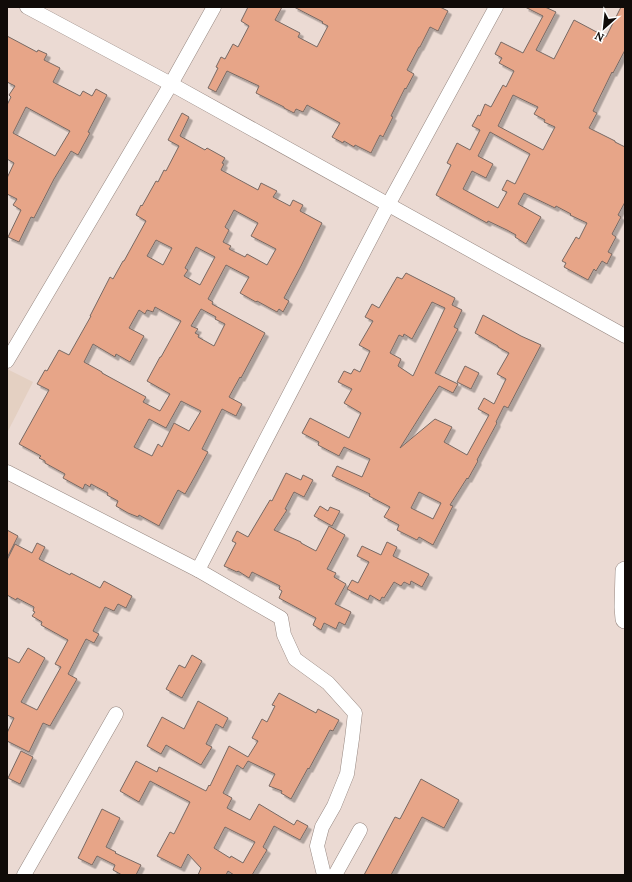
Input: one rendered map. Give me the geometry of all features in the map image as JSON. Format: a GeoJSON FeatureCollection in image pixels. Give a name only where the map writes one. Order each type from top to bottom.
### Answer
{"type":"FeatureCollection","features":[{"type":"Feature","properties":{"kind":"main road"},"geometry":{"type":"LineString","coordinates":[[625,571],[625,619]]}},
{"type":"Feature","properties":{"kind":"street"},"geometry":{"type":"LineString","coordinates":[[27,7],[171,84],[625,336]]}},
{"type":"Feature","properties":{"kind":"street"},"geometry":{"type":"LineString","coordinates":[[7,361],[171,84],[214,7]]}},
{"type":"Feature","properties":{"kind":"street"},"geometry":{"type":"LineString","coordinates":[[198,570],[388,205],[496,7]]}},
{"type":"Feature","properties":{"kind":"street"},"geometry":{"type":"LineString","coordinates":[[7,472],[198,570],[281,618],[284,635],[295,659],[328,684],[355,713],[347,774],[334,806],[322,828],[316,846],[324,875]]}},
{"type":"Feature","properties":{"kind":"street"},"geometry":{"type":"LineString","coordinates":[[24,875],[116,714]]}},
{"type":"Feature","properties":{"kind":"street"},"geometry":{"type":"LineString","coordinates":[[335,875],[360,830]]}},
{"type":"Feature","properties":{"kind":"shaded area"},"geometry":{"type":"Polygon","coordinates":[[[7,369],[33,382],[7,433],[7,369]]]}},
{"type":"Feature","properties":{"kind":"building"},"geometry":{"type":"Polygon","coordinates":[[[248,7],[282,7],[275,20],[300,33],[298,37],[317,47],[328,26],[294,7],[440,7],[448,11],[438,31],[430,27],[419,47],[407,70],[414,74],[391,116],[393,117],[383,137],[380,135],[371,153],[355,145],[354,147],[344,141],[343,143],[332,137],[340,123],[307,105],[303,112],[296,109],[294,113],[256,93],[259,86],[227,71],[216,92],[208,88],[218,68],[216,67],[221,57],[225,59],[233,44],[238,47],[249,26],[241,21],[248,7]]]}},
{"type":"Feature","properties":{"kind":"building"},"geometry":{"type":"Polygon","coordinates":[[[525,7],[545,7],[556,12],[536,50],[554,59],[574,20],[606,37],[621,7],[625,7],[625,50],[613,73],[612,72],[593,111],[597,113],[589,128],[625,147],[625,202],[618,215],[621,217],[612,234],[616,237],[608,252],[612,254],[607,264],[602,261],[596,271],[594,269],[588,280],[564,267],[566,263],[562,261],[576,237],[579,239],[587,223],[570,215],[571,214],[524,193],[518,204],[541,217],[526,244],[515,237],[516,235],[507,230],[488,221],[487,223],[436,195],[451,165],[447,163],[457,143],[470,150],[480,130],[472,126],[478,115],[480,116],[485,104],[491,107],[503,85],[506,87],[514,71],[499,63],[502,58],[495,54],[501,42],[523,53],[543,16],[525,7]],[[513,95],[498,126],[543,150],[555,127],[544,122],[545,120],[534,114],[538,107],[513,95]],[[490,132],[478,156],[493,164],[486,178],[472,171],[463,189],[498,208],[507,192],[502,190],[507,180],[515,184],[530,154],[490,132]]]}},
{"type":"Feature","properties":{"kind":"building"},"geometry":{"type":"Polygon","coordinates":[[[7,36],[37,52],[38,50],[47,54],[44,60],[60,68],[53,82],[80,96],[83,91],[92,96],[96,89],[107,95],[88,132],[90,133],[78,155],[71,151],[54,179],[34,218],[31,217],[19,242],[8,237],[21,210],[13,205],[17,199],[7,194],[7,178],[14,163],[7,159],[7,105],[11,97],[9,95],[15,86],[7,82],[7,36]],[[26,107],[13,133],[55,156],[70,131],[26,107]]]}},
{"type":"Feature","properties":{"kind":"building"},"geometry":{"type":"Polygon","coordinates":[[[182,113],[189,117],[180,136],[205,150],[207,148],[225,158],[222,163],[224,164],[221,170],[258,190],[261,183],[277,191],[273,197],[290,206],[293,200],[303,205],[300,211],[322,223],[284,298],[289,301],[283,312],[279,309],[277,312],[240,293],[249,277],[226,265],[208,299],[213,302],[212,304],[265,333],[229,397],[242,404],[236,416],[222,409],[202,449],[208,452],[194,478],[185,494],[178,490],[159,526],[139,515],[138,517],[116,506],[118,501],[107,495],[108,493],[91,484],[90,487],[85,484],[83,489],[63,478],[65,474],[45,463],[45,461],[39,458],[41,456],[19,444],[49,390],[37,384],[45,370],[47,371],[59,350],[69,355],[91,316],[110,277],[113,279],[146,221],[136,215],[156,181],[158,182],[164,170],[166,171],[179,146],[168,140],[182,113]],[[234,210],[225,227],[229,230],[223,242],[231,246],[229,249],[245,257],[247,254],[267,265],[276,249],[251,236],[258,223],[234,210]],[[156,240],[147,256],[163,265],[172,248],[156,240]],[[196,247],[185,268],[188,270],[184,276],[200,285],[215,257],[196,247]],[[155,307],[153,312],[147,310],[145,314],[139,310],[129,328],[144,336],[130,362],[116,354],[115,357],[93,344],[84,362],[146,397],[143,402],[160,411],[170,394],[147,381],[181,321],[155,307]],[[201,309],[191,326],[198,329],[195,333],[199,335],[198,337],[214,346],[225,324],[201,309]],[[181,401],[166,428],[149,419],[134,447],[152,456],[158,444],[162,447],[174,423],[189,431],[201,411],[181,401]]]}},
{"type":"Feature","properties":{"kind":"building"},"geometry":{"type":"Polygon","coordinates":[[[406,273],[455,298],[452,305],[462,310],[454,327],[458,329],[435,373],[458,384],[453,393],[439,386],[400,448],[435,419],[452,427],[444,442],[467,455],[489,415],[478,409],[484,398],[494,404],[506,379],[497,374],[509,353],[475,333],[483,315],[541,345],[508,408],[504,406],[496,422],[497,423],[468,479],[467,478],[450,505],[453,506],[433,545],[419,537],[417,540],[397,530],[399,525],[384,517],[390,507],[369,496],[370,494],[332,476],[337,466],[362,477],[370,459],[344,447],[339,456],[318,445],[319,442],[302,433],[310,418],[349,438],[361,413],[344,403],[352,389],[338,382],[344,371],[351,374],[354,369],[360,372],[370,351],[359,345],[373,321],[365,317],[372,304],[379,308],[397,277],[402,279],[406,273]],[[432,302],[412,339],[404,334],[403,337],[399,335],[390,353],[401,359],[398,366],[413,376],[445,308],[432,302]],[[419,492],[411,508],[433,519],[441,503],[419,492]]]}},
{"type":"Feature","properties":{"kind":"building"},"geometry":{"type":"Polygon","coordinates":[[[465,366],[479,373],[471,389],[457,382],[465,366]]]}},
{"type":"Feature","properties":{"kind":"building"},"geometry":{"type":"Polygon","coordinates":[[[286,473],[301,480],[303,475],[313,480],[304,497],[294,492],[285,509],[287,510],[274,530],[301,542],[316,551],[329,526],[345,535],[327,569],[336,573],[334,577],[346,584],[335,604],[351,612],[345,625],[339,622],[336,629],[324,623],[321,630],[313,625],[316,618],[279,598],[282,591],[279,589],[280,586],[252,572],[249,578],[238,571],[237,572],[224,566],[236,543],[232,541],[237,531],[248,537],[270,500],[272,501],[286,473]]]}},
{"type":"Feature","properties":{"kind":"building"},"geometry":{"type":"Polygon","coordinates":[[[320,506],[328,511],[330,507],[340,511],[332,526],[314,516],[320,506]]]}},
{"type":"Feature","properties":{"kind":"building"},"geometry":{"type":"Polygon","coordinates":[[[7,530],[18,536],[7,558],[7,530]]]}},
{"type":"Feature","properties":{"kind":"building"},"geometry":{"type":"Polygon","coordinates":[[[387,542],[397,547],[393,556],[429,574],[422,587],[411,581],[410,585],[404,582],[401,586],[394,582],[384,598],[382,597],[380,601],[370,595],[368,600],[347,589],[352,580],[358,583],[369,562],[357,556],[362,546],[381,555],[387,542]]]}},
{"type":"Feature","properties":{"kind":"building"},"geometry":{"type":"Polygon","coordinates":[[[37,543],[45,547],[39,559],[100,588],[104,581],[132,596],[126,608],[118,604],[114,611],[105,607],[93,631],[99,634],[94,643],[86,639],[68,674],[77,679],[50,726],[43,723],[29,752],[7,741],[7,733],[14,718],[7,715],[7,657],[19,663],[28,648],[45,658],[21,702],[37,710],[61,667],[55,664],[68,640],[41,625],[42,622],[32,616],[35,612],[33,611],[34,607],[17,598],[16,600],[7,595],[7,560],[15,544],[32,553],[37,543]]]}},
{"type":"Feature","properties":{"kind":"building"},"geometry":{"type":"Polygon","coordinates":[[[192,655],[202,661],[182,698],[166,689],[179,665],[185,668],[192,655]]]}},
{"type":"Feature","properties":{"kind":"building"},"geometry":{"type":"Polygon","coordinates":[[[279,693],[316,713],[318,709],[339,720],[333,731],[330,730],[291,799],[281,793],[282,791],[269,786],[275,774],[248,761],[243,769],[237,765],[223,793],[232,798],[227,808],[250,820],[259,804],[294,825],[297,820],[308,826],[300,840],[274,826],[263,847],[267,850],[252,875],[234,875],[228,871],[226,875],[198,875],[201,868],[188,854],[181,868],[157,856],[170,832],[174,834],[190,802],[150,781],[139,802],[120,791],[136,761],[157,772],[159,767],[206,791],[209,785],[210,786],[229,746],[248,757],[258,741],[252,738],[262,719],[267,722],[275,706],[272,705],[279,693]],[[225,827],[214,848],[230,858],[231,856],[243,863],[255,842],[225,827]]]}},
{"type":"Feature","properties":{"kind":"building"},"geometry":{"type":"Polygon","coordinates":[[[198,701],[228,718],[223,728],[216,724],[206,744],[212,747],[201,765],[166,745],[161,754],[147,746],[162,717],[184,729],[198,701]]]}},
{"type":"Feature","properties":{"kind":"building"},"geometry":{"type":"Polygon","coordinates":[[[21,751],[33,757],[20,784],[8,778],[21,751]]]}},
{"type":"Feature","properties":{"kind":"building"},"geometry":{"type":"Polygon","coordinates":[[[421,779],[459,800],[444,828],[422,817],[391,875],[364,875],[395,817],[400,819],[421,779]]]}},
{"type":"Feature","properties":{"kind":"building"},"geometry":{"type":"Polygon","coordinates":[[[102,809],[120,818],[106,847],[116,852],[115,853],[141,865],[136,875],[122,875],[113,870],[115,865],[97,856],[92,865],[78,858],[102,809]]]}}]}
